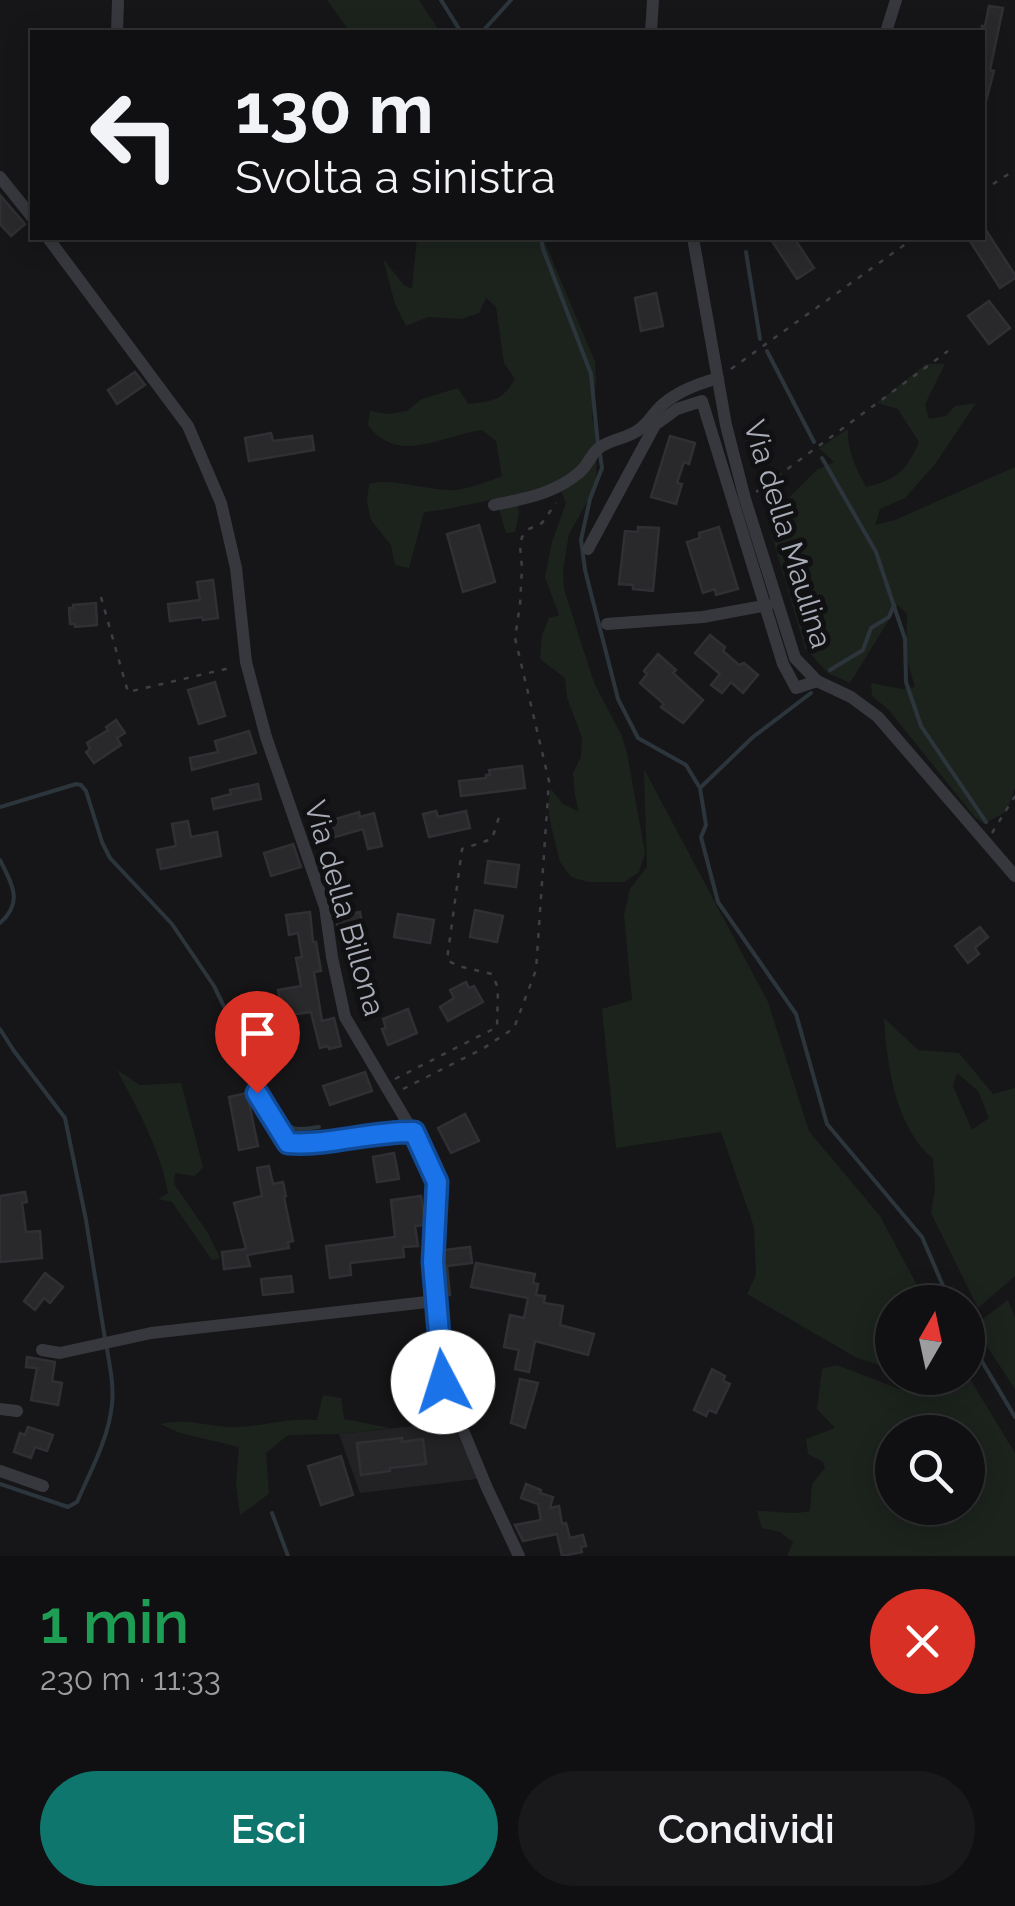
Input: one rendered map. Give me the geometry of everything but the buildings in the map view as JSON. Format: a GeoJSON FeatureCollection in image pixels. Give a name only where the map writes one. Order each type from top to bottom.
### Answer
{"type":"FeatureCollection","features":[{"type":"Feature","properties":{"kind":"street"},"geometry":{"type":"LineString","coordinates":[[117,30],[118,0]]}},
{"type":"Feature","properties":{"kind":"street"},"geometry":{"type":"LineString","coordinates":[[651,30],[653,0]]}},
{"type":"Feature","properties":{"kind":"street"},"geometry":{"type":"LineString","coordinates":[[887,30],[896,0]]}},
{"type":"Feature","properties":{"kind":"street"},"geometry":{"type":"LineString","coordinates":[[0,177],[30,214]]}},
{"type":"Feature","properties":{"kind":"street"},"geometry":{"type":"LineString","coordinates":[[16,195],[30,191]]}},
{"type":"Feature","properties":{"kind":"street","name":"Via della Billona"},"geometry":{"type":"LineString","coordinates":[[49,240],[188,426],[221,503],[236,568],[246,664],[266,737],[325,908],[345,1017],[414,1132],[437,1182],[433,1262],[448,1401],[519,1556]]}},
{"type":"Feature","properties":{"kind":"street","name":"Via della Maulina"},"geometry":{"type":"LineString","coordinates":[[692,240],[726,425],[770,604],[795,658],[817,681],[851,697],[878,717],[1015,876]]}},
{"type":"Feature","properties":{"kind":"street"},"geometry":{"type":"LineString","coordinates":[[494,505],[544,495],[585,468],[595,451],[608,442],[641,429],[663,404],[690,387],[718,378]]}},
{"type":"Feature","properties":{"kind":"street"},"geometry":{"type":"LineString","coordinates":[[588,549],[655,424],[677,408],[702,401],[770,604],[783,664],[796,688],[817,681]]}},
{"type":"Feature","properties":{"kind":"street"},"geometry":{"type":"LineString","coordinates":[[607,624],[703,617],[770,604]]}},
{"type":"Feature","properties":{"kind":"street"},"geometry":{"type":"LineString","coordinates":[[257,1093],[288,1143],[414,1132]]}},
{"type":"Feature","properties":{"kind":"street"},"geometry":{"type":"LineString","coordinates":[[42,1350],[60,1353],[151,1333],[436,1302]]}},
{"type":"Feature","properties":{"kind":"street"},"geometry":{"type":"LineString","coordinates":[[0,1409],[17,1411]]}},
{"type":"Feature","properties":{"kind":"street"},"geometry":{"type":"LineString","coordinates":[[0,1471],[43,1486]]}},
{"type":"Feature","properties":{"kind":"path"},"geometry":{"type":"LineString","coordinates":[[985,189],[1015,170]]}},
{"type":"Feature","properties":{"kind":"path"},"geometry":{"type":"LineString","coordinates":[[718,378],[911,240]]}},
{"type":"Feature","properties":{"kind":"path"},"geometry":{"type":"LineString","coordinates":[[745,500],[948,351]]}},
{"type":"Feature","properties":{"kind":"path"},"geometry":{"type":"LineString","coordinates":[[388,1090],[484,1048],[514,1028],[536,970],[549,782],[515,638],[522,568],[520,545],[522,536],[542,523],[574,476]]}},
{"type":"Feature","properties":{"kind":"path"},"geometry":{"type":"LineString","coordinates":[[101,597],[128,692],[246,664]]}},
{"type":"Feature","properties":{"kind":"path"},"geometry":{"type":"LineString","coordinates":[[986,842],[1015,796]]}},
{"type":"Feature","properties":{"kind":"path"},"geometry":{"type":"LineString","coordinates":[[388,1090],[498,1027],[498,988],[492,974],[448,960],[462,849],[492,840],[499,816]]}},
{"type":"Feature","properties":{"kind":"shaded area"},"geometry":{"type":"Polygon","coordinates":[[[327,0],[419,0],[439,30],[349,30],[327,0]]]}},
{"type":"Feature","properties":{"kind":"shaded area"},"geometry":{"type":"Polygon","coordinates":[[[417,240],[544,240],[595,362],[592,418],[597,437],[596,486],[569,534],[564,589],[594,683],[627,753],[645,853],[639,872],[624,882],[588,882],[571,877],[560,862],[548,807],[551,789],[563,804],[579,812],[573,773],[581,757],[582,738],[567,697],[565,678],[540,659],[542,635],[549,618],[559,615],[545,577],[566,503],[559,486],[517,496],[515,532],[506,533],[496,499],[424,512],[409,568],[395,565],[391,545],[371,520],[369,484],[388,482],[456,490],[502,476],[496,441],[482,430],[407,446],[380,437],[368,425],[370,411],[407,411],[422,399],[458,388],[468,404],[490,401],[506,392],[515,379],[504,363],[496,307],[486,298],[479,313],[461,319],[428,317],[406,326],[395,304],[383,259],[412,289],[417,240]]]}},
{"type":"Feature","properties":{"kind":"shaded area"},"geometry":{"type":"Polygon","coordinates":[[[926,364],[945,364],[925,404],[929,419],[946,416],[955,406],[976,403],[935,464],[905,498],[880,509],[875,525],[895,520],[1015,467],[1015,788],[1007,811],[984,824],[888,709],[872,696],[871,683],[902,689],[915,687],[906,657],[907,614],[898,605],[850,683],[828,673],[805,648],[770,529],[771,516],[817,470],[834,462],[819,448],[848,429],[851,452],[866,487],[886,481],[905,467],[919,442],[898,409],[877,403],[926,364]]]}},
{"type":"Feature","properties":{"kind":"shaded area"},"geometry":{"type":"Polygon","coordinates":[[[644,769],[768,1002],[809,1131],[880,1216],[917,1285],[875,1285],[875,1364],[857,1358],[747,1294],[756,1275],[754,1227],[721,1132],[616,1148],[602,1009],[632,1000],[624,915],[630,889],[647,867],[644,769]]]}},
{"type":"Feature","properties":{"kind":"shaded area"},"geometry":{"type":"Polygon","coordinates":[[[884,1018],[918,1050],[959,1053],[993,1094],[1015,1088],[1015,1276],[985,1302],[985,1285],[967,1285],[931,1213],[935,1188],[933,1159],[910,1130],[891,1075],[884,1018]],[[957,1073],[953,1086],[972,1130],[989,1118],[978,1091],[957,1073]]]}},
{"type":"Feature","properties":{"kind":"shaded area"},"geometry":{"type":"Polygon","coordinates":[[[117,1070],[140,1085],[181,1083],[203,1167],[195,1176],[175,1173],[174,1184],[208,1233],[220,1258],[212,1260],[172,1202],[158,1199],[168,1193],[160,1161],[117,1070]]]}},
{"type":"Feature","properties":{"kind":"shaded area"},"geometry":{"type":"Polygon","coordinates":[[[1008,1300],[1015,1317],[1015,1389],[988,1348],[985,1317],[1008,1300]]]}},
{"type":"Feature","properties":{"kind":"shaded area"},"geometry":{"type":"Polygon","coordinates":[[[837,1365],[875,1380],[875,1395],[980,1395],[1015,1453],[1015,1556],[787,1556],[793,1542],[780,1532],[762,1528],[757,1511],[810,1511],[812,1484],[825,1468],[823,1462],[808,1454],[806,1439],[835,1428],[817,1409],[822,1369],[837,1365]]]}},
{"type":"Feature","properties":{"kind":"shaded area"},"geometry":{"type":"Polygon","coordinates":[[[323,1395],[341,1398],[344,1419],[390,1428],[288,1435],[266,1453],[269,1494],[240,1515],[236,1484],[239,1447],[180,1433],[160,1424],[238,1427],[317,1420],[323,1395]]]}},
{"type":"Feature","properties":{"kind":"shaded area"},"geometry":{"type":"Polygon","coordinates":[[[452,1422],[477,1479],[360,1493],[339,1434],[452,1422]]]}},
{"type":"Feature","properties":{"kind":"waterway"},"geometry":{"type":"LineString","coordinates":[[441,0],[460,30]]}},
{"type":"Feature","properties":{"kind":"waterway"},"geometry":{"type":"LineString","coordinates":[[484,30],[511,0]]}},
{"type":"Feature","properties":{"kind":"waterway"},"geometry":{"type":"LineString","coordinates":[[541,240],[591,374],[598,445]]}},
{"type":"Feature","properties":{"kind":"waterway"},"geometry":{"type":"LineString","coordinates":[[746,252],[760,339]]}},
{"type":"Feature","properties":{"kind":"waterway"},"geometry":{"type":"LineString","coordinates":[[767,351],[814,442]]}},
{"type":"Feature","properties":{"kind":"waterway"},"geometry":{"type":"LineString","coordinates":[[600,454],[602,468],[581,540],[618,699],[638,738],[686,765],[700,788],[706,825],[701,837],[718,902],[796,1014],[827,1124],[922,1237],[943,1285]]}},
{"type":"Feature","properties":{"kind":"waterway"},"geometry":{"type":"LineString","coordinates":[[822,458],[876,552],[905,639],[906,682],[921,726],[986,822]]}},
{"type":"Feature","properties":{"kind":"waterway"},"geometry":{"type":"LineString","coordinates":[[830,670],[863,650],[871,628],[889,617],[894,605]]}},
{"type":"Feature","properties":{"kind":"waterway"},"geometry":{"type":"LineString","coordinates":[[700,788],[753,737],[811,693]]}},
{"type":"Feature","properties":{"kind":"waterway"},"geometry":{"type":"LineString","coordinates":[[0,807],[81,785],[110,858],[172,924],[214,986],[274,1109]]}},
{"type":"Feature","properties":{"kind":"waterway"},"geometry":{"type":"LineString","coordinates":[[0,860],[12,885],[14,900],[0,923]]}},
{"type":"Feature","properties":{"kind":"waterway"},"geometry":{"type":"LineString","coordinates":[[0,1029],[65,1118],[105,1339]]}},
{"type":"Feature","properties":{"kind":"waterway"},"geometry":{"type":"LineString","coordinates":[[279,1118],[293,1128],[319,1127]]}},
{"type":"Feature","properties":{"kind":"waterway"},"geometry":{"type":"LineString","coordinates":[[0,1484],[68,1507],[77,1502],[110,1417],[112,1390],[107,1349]]}},
{"type":"Feature","properties":{"kind":"waterway"},"geometry":{"type":"LineString","coordinates":[[985,1367],[1015,1417]]}},
{"type":"Feature","properties":{"kind":"waterway"},"geometry":{"type":"LineString","coordinates":[[272,1513],[288,1556]]}},
{"type":"Feature","properties":{"kind":"route"},"geometry":{"type":"LineString","coordinates":[[257,1093],[288,1143],[414,1132],[437,1182],[433,1262],[443,1382]]}}]}
